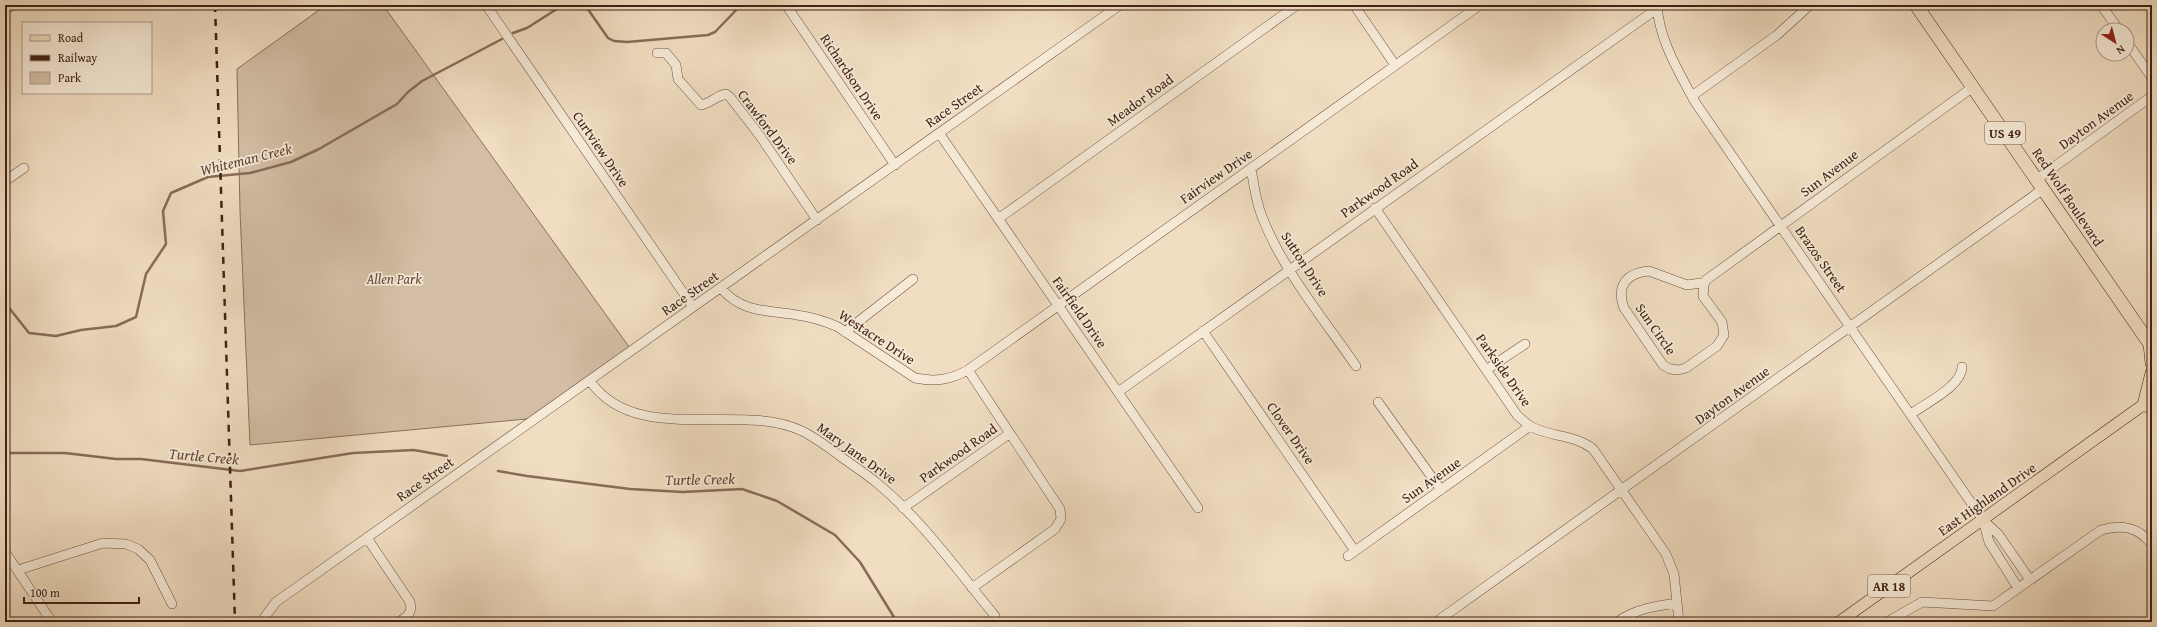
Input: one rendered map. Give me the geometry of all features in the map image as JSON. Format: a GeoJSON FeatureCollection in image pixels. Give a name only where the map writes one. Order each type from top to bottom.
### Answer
{"type":"FeatureCollection","features":[{"type":"Feature","properties":{"kind":"highway","name":"Red Wolf Boulevard"},"geometry":{"type":"LineString","coordinates":[[1916,5],[2151,345]]}},
{"type":"Feature","properties":{"kind":"highway"},"geometry":{"type":"LineString","coordinates":[[2151,345],[2152,363]]}},
{"type":"Feature","properties":{"kind":"highway"},"geometry":{"type":"LineString","coordinates":[[2149,403],[2152,373]]}},
{"type":"Feature","properties":{"kind":"main road","name":"East Highland Drive"},"geometry":{"type":"LineString","coordinates":[[1838,622],[2149,403]]}},
{"type":"Feature","properties":{"kind":"street"},"geometry":{"type":"LineString","coordinates":[[5,10],[13,5]]}},
{"type":"Feature","properties":{"kind":"street","name":"Curtview Drive"},"geometry":{"type":"LineString","coordinates":[[486,5],[693,307]]}},
{"type":"Feature","properties":{"kind":"street","name":"Richardson Drive"},"geometry":{"type":"LineString","coordinates":[[786,5],[895,164]]}},
{"type":"Feature","properties":{"kind":"street","name":"Race Street"},"geometry":{"type":"LineString","coordinates":[[261,622],[276,602],[1120,5]]}},
{"type":"Feature","properties":{"kind":"street","name":"Meador Road"},"geometry":{"type":"LineString","coordinates":[[998,219],[1297,5]]}},
{"type":"Feature","properties":{"kind":"street"},"geometry":{"type":"LineString","coordinates":[[1354,5],[1395,65]]}},
{"type":"Feature","properties":{"kind":"street","name":"Fairview Drive"},"geometry":{"type":"LineString","coordinates":[[968,370],[1480,5]]}},
{"type":"Feature","properties":{"kind":"street"},"geometry":{"type":"LineString","coordinates":[[1692,96],[1777,35],[1810,5]]}},
{"type":"Feature","properties":{"kind":"street"},"geometry":{"type":"LineString","coordinates":[[2101,5],[2113,22]]}},
{"type":"Feature","properties":{"kind":"street","name":"Brazos Street"},"geometry":{"type":"LineString","coordinates":[[1657,7],[1665,40],[1682,80],[1692,96],[1983,520]]}},
{"type":"Feature","properties":{"kind":"street","name":"Parkwood Road"},"geometry":{"type":"LineString","coordinates":[[1118,392],[1657,7]]}},
{"type":"Feature","properties":{"kind":"street","name":"Crawford Drive"},"geometry":{"type":"LineString","coordinates":[[658,53],[666,53],[676,65],[678,79],[701,105],[709,104],[721,95],[726,94],[730,97],[760,136],[817,220]]}},
{"type":"Feature","properties":{"kind":"street"},"geometry":{"type":"LineString","coordinates":[[2135,54],[2152,78]]}},
{"type":"Feature","properties":{"kind":"street","name":"Sun Avenue"},"geometry":{"type":"LineString","coordinates":[[1704,285],[1706,280],[1973,87]]}},
{"type":"Feature","properties":{"kind":"street","name":"Dayton Avenue"},"geometry":{"type":"LineString","coordinates":[[1436,622],[1851,327],[2040,184],[2152,96]]}},
{"type":"Feature","properties":{"kind":"street","name":"Fairfield Drive"},"geometry":{"type":"LineString","coordinates":[[939,133],[1198,508]]}},
{"type":"Feature","properties":{"kind":"street"},"geometry":{"type":"LineString","coordinates":[[5,181],[24,168]]}},
{"type":"Feature","properties":{"kind":"street","name":"Sutton Drive"},"geometry":{"type":"LineString","coordinates":[[1251,168],[1256,197],[1262,218],[1271,238],[1290,269],[1356,366]]}},
{"type":"Feature","properties":{"kind":"street","name":"Parkside Drive"},"geometry":{"type":"LineString","coordinates":[[1375,208],[1517,415],[1530,426],[1585,443],[1592,449],[1668,558],[1674,574],[1679,622]]}},
{"type":"Feature","properties":{"kind":"street","name":"Sun Circle"},"geometry":{"type":"LineString","coordinates":[[1648,271],[1687,285],[1701,283],[1704,285],[1703,296],[1722,322],[1724,335],[1717,346],[1686,368],[1670,369],[1663,365],[1624,308],[1621,300],[1622,287],[1631,275],[1648,271]]}},
{"type":"Feature","properties":{"kind":"street"},"geometry":{"type":"LineString","coordinates":[[846,332],[913,279]]}},
{"type":"Feature","properties":{"kind":"street","name":"Westacre Drive"},"geometry":{"type":"LineString","coordinates":[[721,288],[734,301],[745,307],[819,320],[846,332],[915,378],[926,380],[948,379],[968,370]]}},
{"type":"Feature","properties":{"kind":"street","name":"Clover Drive"},"geometry":{"type":"LineString","coordinates":[[1203,331],[1352,553]]}},
{"type":"Feature","properties":{"kind":"street"},"geometry":{"type":"LineString","coordinates":[[1486,370],[1525,344]]}},
{"type":"Feature","properties":{"kind":"street"},"geometry":{"type":"LineString","coordinates":[[1911,414],[1957,382],[1962,372],[1962,367]]}},
{"type":"Feature","properties":{"kind":"street"},"geometry":{"type":"LineString","coordinates":[[968,370],[1060,510],[1061,519],[1055,529],[972,588]]}},
{"type":"Feature","properties":{"kind":"street","name":"Mary Jane Drive"},"geometry":{"type":"LineString","coordinates":[[590,381],[602,396],[626,411],[685,420],[754,420],[787,425],[810,436],[858,468],[876,482],[903,508],[995,616]]}},
{"type":"Feature","properties":{"kind":"street"},"geometry":{"type":"LineString","coordinates":[[1378,402],[1441,490]]}},
{"type":"Feature","properties":{"kind":"street","name":"Sun Avenue"},"geometry":{"type":"LineString","coordinates":[[1352,553],[1530,426]]}},
{"type":"Feature","properties":{"kind":"street","name":"Parkwood Road"},"geometry":{"type":"LineString","coordinates":[[903,508],[1009,434]]}},
{"type":"Feature","properties":{"kind":"street"},"geometry":{"type":"LineString","coordinates":[[1983,520],[1999,535],[2030,580]]}},
{"type":"Feature","properties":{"kind":"street"},"geometry":{"type":"LineString","coordinates":[[1983,520],[1989,542],[2018,588]]}},
{"type":"Feature","properties":{"kind":"street"},"geometry":{"type":"LineString","coordinates":[[1887,622],[1907,609],[1922,602],[1993,606],[2101,530],[2121,526],[2139,531],[2152,545]]}},
{"type":"Feature","properties":{"kind":"street"},"geometry":{"type":"LineString","coordinates":[[367,538],[410,602],[411,610],[409,615],[399,622]]}},
{"type":"Feature","properties":{"kind":"street"},"geometry":{"type":"LineString","coordinates":[[18,570],[103,544],[126,544],[143,553],[152,563],[172,604]]}},
{"type":"Feature","properties":{"kind":"street"},"geometry":{"type":"LineString","coordinates":[[5,552],[52,622]]}},
{"type":"Feature","properties":{"kind":"street"},"geometry":{"type":"LineString","coordinates":[[1617,622],[1633,612],[1646,608],[1677,603]]}},
{"type":"Feature","properties":{"kind":"green space","name":"Allen Park"},"geometry":{"type":"Polygon","coordinates":[[[326,5],[383,5],[632,351],[537,418],[250,445],[240,211],[237,69],[326,5]]]}},
{"type":"Feature","properties":{"kind":"waterway","name":"Whiteman Creek"},"geometry":{"type":"LineString","coordinates":[[513,33],[527,28],[563,5]]}},
{"type":"Feature","properties":{"kind":"waterway","name":"Whiteman Creek"},"geometry":{"type":"LineString","coordinates":[[585,5],[608,38],[614,41],[627,42],[708,35],[715,32],[741,5]]}},
{"type":"Feature","properties":{"kind":"waterway","name":"Whiteman Creek"},"geometry":{"type":"LineString","coordinates":[[5,308],[10,309],[29,333],[56,336],[81,330],[116,326],[136,317],[146,274],[166,244],[163,211],[171,193],[208,177],[250,173],[291,162],[319,149],[397,104],[408,92],[422,81],[502,39]]}},
{"type":"Feature","properties":{"kind":"waterway","name":"Turtle Creek"},"geometry":{"type":"LineString","coordinates":[[5,453],[65,453],[116,459],[141,459],[240,471],[353,453],[414,450],[447,456]]}},
{"type":"Feature","properties":{"kind":"waterway","name":"Turtle Creek"},"geometry":{"type":"LineString","coordinates":[[498,471],[630,489],[683,492],[742,489],[777,501],[835,535],[860,562],[897,622]]}},
{"type":"Feature","properties":{"kind":"railway"},"geometry":{"type":"LineString","coordinates":[[215,5],[235,622]]}}]}
